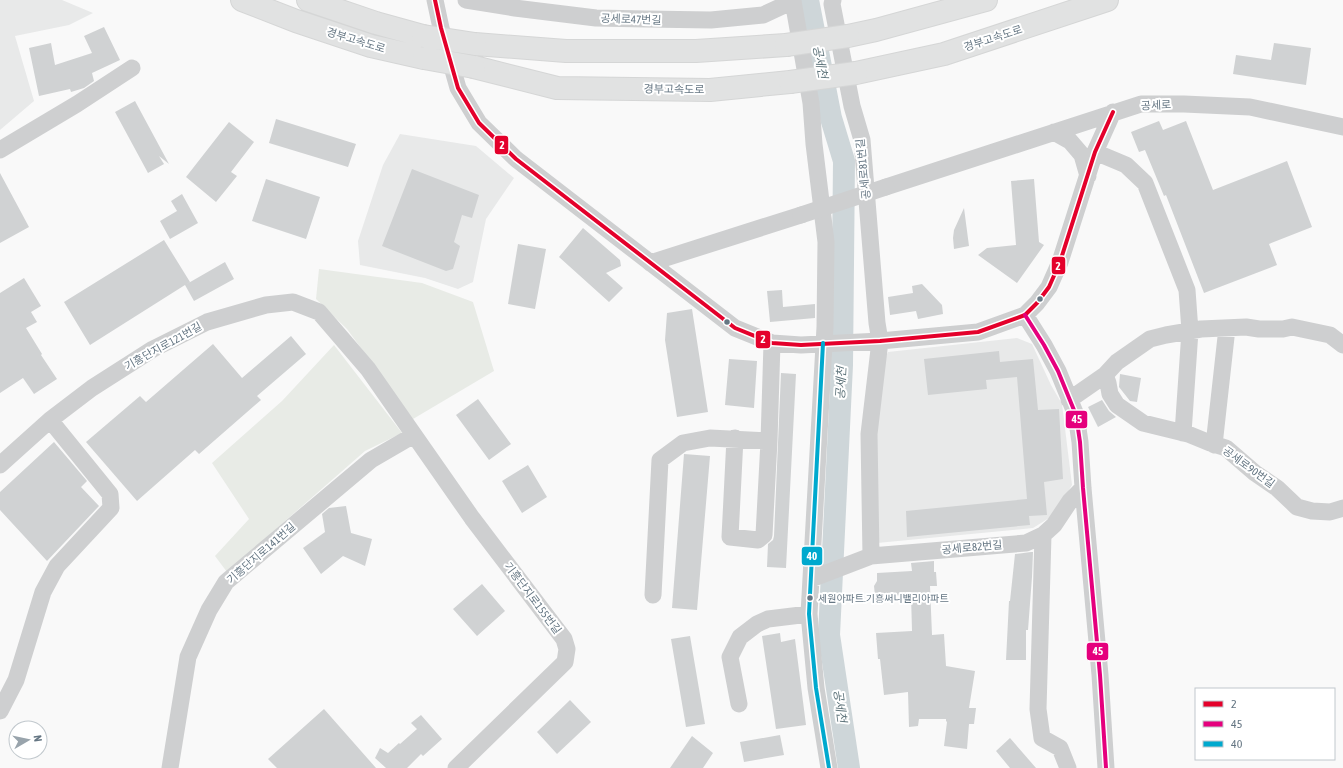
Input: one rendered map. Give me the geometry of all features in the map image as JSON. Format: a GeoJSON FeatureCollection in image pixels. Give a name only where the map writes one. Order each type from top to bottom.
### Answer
{"type":"FeatureCollection","features":[{"type":"Feature","properties":{"kind":"highway","name":"경부고속도로"},"geometry":{"type":"LineString","coordinates":[[242,0],[296,21],[371,46],[474,67],[557,88],[710,90],[856,74],[944,54],[1107,0]]}},
{"type":"Feature","properties":{"kind":"highway","name":"경부고속도로"},"geometry":{"type":"LineString","coordinates":[[308,0],[376,23],[424,36],[475,44],[566,51],[696,51],[786,45],[848,36],[876,30],[986,0]]}},
{"type":"Feature","properties":{"kind":"highway"},"geometry":{"type":"LineString","coordinates":[[876,30],[946,0]]}},
{"type":"Feature","properties":{"kind":"street"},"geometry":{"type":"LineString","coordinates":[[435,0],[441,28],[458,88],[479,123],[516,159],[735,328],[772,343],[801,345],[823,344],[978,332],[1025,315],[1037,303],[1049,287],[1060,262],[1095,152],[1113,112]]}},
{"type":"Feature","properties":{"kind":"street","name":"공세로47번길"},"geometry":{"type":"LineString","coordinates":[[466,0],[596,18],[704,20],[763,15],[793,1]]}},
{"type":"Feature","properties":{"kind":"street","name":"공세로81번길"},"geometry":{"type":"LineString","coordinates":[[833,0],[832,4],[852,106],[862,140],[877,323],[873,341]]}},
{"type":"Feature","properties":{"kind":"street"},"geometry":{"type":"LineString","coordinates":[[793,1],[811,103],[814,144],[826,242],[824,327],[809,614],[816,688],[829,768]]}},
{"type":"Feature","properties":{"kind":"street"},"geometry":{"type":"LineString","coordinates":[[0,150],[77,104],[132,68]]}},
{"type":"Feature","properties":{"kind":"street","name":"공세로"},"geometry":{"type":"LineString","coordinates":[[650,262],[1141,104],[1250,107],[1343,127]]}},
{"type":"Feature","properties":{"kind":"street"},"geometry":{"type":"LineString","coordinates":[[1054,132],[1070,141],[1082,155],[1088,176]]}},
{"type":"Feature","properties":{"kind":"street"},"geometry":{"type":"LineString","coordinates":[[1095,152],[1126,165],[1145,184],[1187,290],[1190,330],[1183,433]]}},
{"type":"Feature","properties":{"kind":"street","name":"기흥단지로121번길"},"geometry":{"type":"LineString","coordinates":[[0,465],[50,420],[92,388],[153,349],[207,322],[266,305],[293,302],[319,312],[368,369],[414,436]]}},
{"type":"Feature","properties":{"kind":"street"},"geometry":{"type":"LineString","coordinates":[[1025,315],[1058,371],[1076,415],[1080,442],[1100,675],[1106,768]]}},
{"type":"Feature","properties":{"kind":"street"},"geometry":{"type":"LineString","coordinates":[[1069,400],[1105,375],[1117,362],[1150,339],[1190,330],[1246,327],[1259,329],[1283,329],[1292,326],[1330,334],[1343,345]]}},
{"type":"Feature","properties":{"kind":"street"},"geometry":{"type":"LineString","coordinates":[[1214,444],[1227,328]]}},
{"type":"Feature","properties":{"kind":"street"},"geometry":{"type":"LineString","coordinates":[[870,556],[869,434],[873,341]]}},
{"type":"Feature","properties":{"kind":"street"},"geometry":{"type":"LineString","coordinates":[[735,438],[730,537],[758,540],[764,535],[772,343]]}},
{"type":"Feature","properties":{"kind":"street","name":"공세로90번길"},"geometry":{"type":"LineString","coordinates":[[1105,375],[1110,394],[1117,405],[1143,423],[1183,433],[1226,448],[1255,473],[1278,488],[1297,507],[1312,512],[1330,512],[1343,508]]}},
{"type":"Feature","properties":{"kind":"street"},"geometry":{"type":"LineString","coordinates":[[0,711],[16,680],[43,592],[57,566],[111,508],[110,494],[50,420]]}},
{"type":"Feature","properties":{"kind":"street","name":"기흥단지로141번길"},"geometry":{"type":"LineString","coordinates":[[170,768],[188,657],[209,610],[226,582],[371,460],[414,436]]}},
{"type":"Feature","properties":{"kind":"street","name":"기흥단지로155번길"},"geometry":{"type":"LineString","coordinates":[[414,436],[472,518],[564,639],[567,649],[565,662],[556,672],[456,768]]}},
{"type":"Feature","properties":{"kind":"street"},"geometry":{"type":"LineString","coordinates":[[653,595],[660,460],[683,443],[710,438],[735,438],[769,441]]}},
{"type":"Feature","properties":{"kind":"street"},"geometry":{"type":"LineString","coordinates":[[1068,768],[1060,748],[1042,738],[1038,709],[1043,535],[1054,525],[1070,501],[1083,488]]}},
{"type":"Feature","properties":{"kind":"street","name":"공세로82번길"},"geometry":{"type":"LineString","coordinates":[[811,579],[870,556],[1026,543],[1043,535]]}},
{"type":"Feature","properties":{"kind":"street"},"geometry":{"type":"LineString","coordinates":[[739,704],[730,657],[740,637],[757,624],[768,619],[809,614]]}},
{"type":"Feature","properties":{"kind":"shaded area"},"geometry":{"type":"Polygon","coordinates":[[[0,0],[62,0],[93,13],[69,25],[15,36],[34,101],[0,130],[0,0]]]}},
{"type":"Feature","properties":{"kind":"shaded area"},"geometry":{"type":"Polygon","coordinates":[[[400,134],[476,146],[514,178],[486,219],[473,282],[458,289],[425,278],[360,265],[358,241],[383,165],[400,134]]]}},
{"type":"Feature","properties":{"kind":"shaded area"},"geometry":{"type":"Polygon","coordinates":[[[319,269],[422,283],[473,302],[494,371],[413,419],[347,329],[316,299],[319,269]]]}},
{"type":"Feature","properties":{"kind":"shaded area"},"geometry":{"type":"Polygon","coordinates":[[[1017,338],[1032,344],[1051,385],[1062,404],[1072,485],[1054,515],[1033,528],[877,543],[875,459],[881,367],[888,352],[1017,338]]]}},
{"type":"Feature","properties":{"kind":"shaded area"},"geometry":{"type":"Polygon","coordinates":[[[334,345],[402,433],[365,451],[227,572],[215,556],[249,519],[212,463],[282,401],[334,345]]]}},
{"type":"Feature","properties":{"kind":"building"},"geometry":{"type":"Polygon","coordinates":[[[104,27],[120,60],[92,73],[94,81],[84,88],[71,92],[70,89],[39,96],[29,48],[51,43],[55,65],[92,53],[84,36],[104,27]]]}},
{"type":"Feature","properties":{"kind":"building"},"geometry":{"type":"Polygon","coordinates":[[[1274,43],[1311,48],[1306,85],[1233,74],[1236,55],[1271,60],[1274,43]]]}},
{"type":"Feature","properties":{"kind":"building"},"geometry":{"type":"Polygon","coordinates":[[[135,101],[169,164],[159,156],[164,164],[148,173],[115,112],[135,101]]]}},
{"type":"Feature","properties":{"kind":"building"},"geometry":{"type":"Polygon","coordinates":[[[276,119],[356,144],[348,167],[269,143],[276,119]]]}},
{"type":"Feature","properties":{"kind":"building"},"geometry":{"type":"Polygon","coordinates":[[[1159,121],[1163,130],[1186,121],[1213,190],[1287,161],[1312,227],[1269,244],[1277,265],[1204,293],[1166,195],[1164,196],[1145,150],[1139,152],[1131,132],[1159,121]]]}},
{"type":"Feature","properties":{"kind":"building"},"geometry":{"type":"Polygon","coordinates":[[[229,122],[254,142],[231,172],[237,176],[216,202],[186,177],[229,122]]]}},
{"type":"Feature","properties":{"kind":"building"},"geometry":{"type":"Polygon","coordinates":[[[412,169],[479,195],[472,218],[462,215],[454,242],[460,246],[453,269],[446,271],[382,246],[412,169]]]}},
{"type":"Feature","properties":{"kind":"building"},"geometry":{"type":"Polygon","coordinates":[[[0,173],[29,227],[0,243],[0,173]]]}},
{"type":"Feature","properties":{"kind":"building"},"geometry":{"type":"Polygon","coordinates":[[[266,179],[320,197],[306,239],[252,221],[266,179]]]}},
{"type":"Feature","properties":{"kind":"building"},"geometry":{"type":"Polygon","coordinates":[[[1034,179],[1039,242],[1044,245],[1017,283],[978,255],[987,248],[1016,245],[1011,181],[1034,179]]]}},
{"type":"Feature","properties":{"kind":"building"},"geometry":{"type":"Polygon","coordinates":[[[182,194],[198,223],[170,239],[160,221],[177,211],[171,201],[182,194]]]}},
{"type":"Feature","properties":{"kind":"building"},"geometry":{"type":"Polygon","coordinates":[[[964,208],[969,246],[954,249],[954,230],[964,208]]]}},
{"type":"Feature","properties":{"kind":"building"},"geometry":{"type":"Polygon","coordinates":[[[583,228],[620,260],[621,266],[606,273],[623,288],[609,302],[559,257],[583,228]]]}},
{"type":"Feature","properties":{"kind":"building"},"geometry":{"type":"Polygon","coordinates":[[[164,240],[190,282],[90,345],[64,302],[164,240]]]}},
{"type":"Feature","properties":{"kind":"building"},"geometry":{"type":"Polygon","coordinates":[[[518,244],[546,249],[535,309],[508,304],[518,244]]]}},
{"type":"Feature","properties":{"kind":"building"},"geometry":{"type":"Polygon","coordinates":[[[225,262],[234,279],[194,301],[185,285],[225,262]]]}},
{"type":"Feature","properties":{"kind":"building"},"geometry":{"type":"Polygon","coordinates":[[[24,278],[41,306],[31,312],[37,322],[26,328],[42,354],[41,355],[57,379],[34,394],[23,378],[0,393],[0,293],[24,278]]]}},
{"type":"Feature","properties":{"kind":"building"},"geometry":{"type":"Polygon","coordinates":[[[922,284],[942,305],[943,314],[918,319],[916,311],[890,315],[888,297],[913,293],[912,286],[922,284]]]}},
{"type":"Feature","properties":{"kind":"building"},"geometry":{"type":"Polygon","coordinates":[[[782,290],[783,307],[815,304],[815,318],[770,322],[767,291],[782,290]]]}},
{"type":"Feature","properties":{"kind":"building"},"geometry":{"type":"Polygon","coordinates":[[[692,309],[708,412],[677,417],[665,340],[667,313],[692,309]]]}},
{"type":"Feature","properties":{"kind":"building"},"geometry":{"type":"Polygon","coordinates":[[[291,336],[306,354],[257,396],[261,400],[199,454],[195,450],[137,501],[86,442],[140,396],[146,402],[213,344],[242,378],[291,336]]]}},
{"type":"Feature","properties":{"kind":"building"},"geometry":{"type":"Polygon","coordinates":[[[999,351],[1000,362],[1033,359],[1038,410],[1059,409],[1063,479],[1044,482],[1047,515],[1029,516],[1030,525],[907,537],[906,511],[1027,499],[1017,377],[986,380],[987,389],[928,395],[924,359],[999,351]]]}},
{"type":"Feature","properties":{"kind":"building"},"geometry":{"type":"Polygon","coordinates":[[[729,359],[757,361],[754,408],[725,405],[729,359]]]}},
{"type":"Feature","properties":{"kind":"building"},"geometry":{"type":"Polygon","coordinates":[[[781,373],[796,374],[786,568],[767,567],[768,544],[773,540],[774,536],[781,373]]]}},
{"type":"Feature","properties":{"kind":"building"},"geometry":{"type":"Polygon","coordinates":[[[1120,374],[1141,378],[1137,402],[1130,401],[1119,387],[1120,374]]]}},
{"type":"Feature","properties":{"kind":"building"},"geometry":{"type":"Polygon","coordinates":[[[478,399],[511,444],[489,460],[456,415],[478,399]]]}},
{"type":"Feature","properties":{"kind":"building"},"geometry":{"type":"Polygon","coordinates":[[[1102,400],[1109,411],[1116,417],[1098,427],[1088,407],[1102,400]]]}},
{"type":"Feature","properties":{"kind":"building"},"geometry":{"type":"Polygon","coordinates":[[[54,442],[87,481],[81,487],[99,506],[47,561],[0,510],[0,492],[54,442]]]}},
{"type":"Feature","properties":{"kind":"building"},"geometry":{"type":"Polygon","coordinates":[[[684,454],[710,456],[697,610],[672,608],[684,454]]]}},
{"type":"Feature","properties":{"kind":"building"},"geometry":{"type":"Polygon","coordinates":[[[528,465],[547,497],[522,513],[502,481],[528,465]]]}},
{"type":"Feature","properties":{"kind":"building"},"geometry":{"type":"Polygon","coordinates":[[[346,506],[351,533],[372,539],[365,566],[343,556],[321,574],[303,548],[325,532],[322,514],[329,508],[346,506]]]}},
{"type":"Feature","properties":{"kind":"building"},"geometry":{"type":"Polygon","coordinates":[[[1033,552],[1028,630],[1026,630],[1026,660],[1006,660],[1009,601],[1015,554],[1033,552]]]}},
{"type":"Feature","properties":{"kind":"building"},"geometry":{"type":"Polygon","coordinates":[[[934,561],[934,572],[936,572],[937,586],[930,586],[932,635],[944,634],[946,666],[975,671],[969,708],[976,708],[974,724],[969,724],[967,749],[944,746],[947,722],[946,719],[919,719],[918,726],[909,727],[908,692],[884,695],[880,659],[878,659],[876,633],[912,631],[911,595],[875,596],[874,586],[877,581],[877,573],[912,571],[911,563],[934,561]]]}},
{"type":"Feature","properties":{"kind":"building"},"geometry":{"type":"Polygon","coordinates":[[[482,584],[505,611],[477,636],[453,609],[482,584]]]}},
{"type":"Feature","properties":{"kind":"building"},"geometry":{"type":"Polygon","coordinates":[[[780,633],[781,642],[795,639],[806,725],[776,729],[762,636],[780,633]]]}},
{"type":"Feature","properties":{"kind":"building"},"geometry":{"type":"Polygon","coordinates":[[[690,636],[705,724],[686,727],[671,639],[690,636]]]}},
{"type":"Feature","properties":{"kind":"building"},"geometry":{"type":"Polygon","coordinates":[[[570,700],[591,722],[557,754],[537,732],[570,700]]]}},
{"type":"Feature","properties":{"kind":"building"},"geometry":{"type":"Polygon","coordinates":[[[324,709],[376,768],[277,768],[268,759],[324,709]]]}},
{"type":"Feature","properties":{"kind":"building"},"geometry":{"type":"Polygon","coordinates":[[[421,715],[442,739],[423,756],[421,754],[407,768],[386,768],[375,758],[380,748],[388,753],[399,743],[400,744],[417,729],[411,723],[421,715]]]}},
{"type":"Feature","properties":{"kind":"building"},"geometry":{"type":"Polygon","coordinates":[[[780,735],[784,755],[744,762],[740,742],[780,735]]]}},
{"type":"Feature","properties":{"kind":"building"},"geometry":{"type":"Polygon","coordinates":[[[692,736],[713,753],[703,768],[670,768],[692,736]]]}},
{"type":"Feature","properties":{"kind":"building"},"geometry":{"type":"Polygon","coordinates":[[[1010,738],[1036,768],[1010,768],[996,751],[1010,738]]]}},
{"type":"Feature","properties":{"kind":"waterway","name":"공세천"},"geometry":{"type":"LineString","coordinates":[[808,0],[831,118],[844,161],[842,365],[829,635],[849,768]]}},
{"type":"Feature","properties":{"kind":"transit line","name":"2"},"geometry":{"type":"LineString","coordinates":[[435,0],[441,28],[458,88],[479,123],[516,159],[735,328],[772,343],[801,345],[880,341],[978,332],[1025,315],[1037,303],[1049,287],[1060,262],[1095,152],[1113,112]]}},
{"type":"Feature","properties":{"kind":"transit line","name":"45"},"geometry":{"type":"LineString","coordinates":[[1025,315],[1058,371],[1076,415],[1080,442],[1100,675],[1106,768]]}},
{"type":"Feature","properties":{"kind":"transit line","name":"40"},"geometry":{"type":"LineString","coordinates":[[823,343],[809,614],[816,688],[829,768]]}},
{"type":"Feature","properties":{"kind":"place","name":"세원아파트.기흥써니밸리아파트"},"geometry":{"type":"Point","coordinates":[810,598]}}]}
